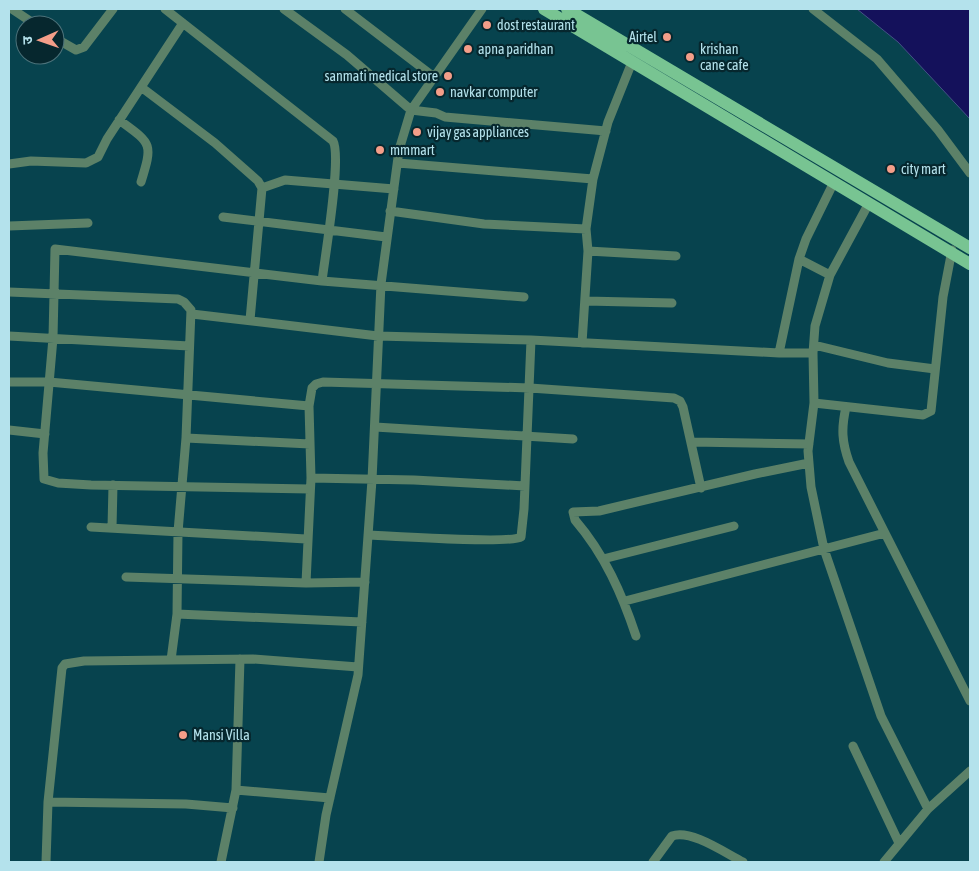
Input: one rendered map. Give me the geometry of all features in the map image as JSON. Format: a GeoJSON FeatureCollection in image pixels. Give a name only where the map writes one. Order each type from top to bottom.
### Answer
{"type":"FeatureCollection","features":[{"type":"Feature","properties":{"kind":"main road"},"geometry":{"type":"LineString","coordinates":[[544,9],[970,264]]}},
{"type":"Feature","properties":{"kind":"main road"},"geometry":{"type":"LineString","coordinates":[[567,9],[970,248]]}},
{"type":"Feature","properties":{"kind":"street"},"geometry":{"type":"LineString","coordinates":[[65,44],[76,50],[84,46],[112,9]]}},
{"type":"Feature","properties":{"kind":"street"},"geometry":{"type":"LineString","coordinates":[[165,9],[333,140],[336,147],[335,183],[322,281]]}},
{"type":"Feature","properties":{"kind":"street"},"geometry":{"type":"LineString","coordinates":[[284,9],[347,55],[411,110],[436,113],[446,117],[606,131]]}},
{"type":"Feature","properties":{"kind":"street"},"geometry":{"type":"LineString","coordinates":[[345,9],[434,77]]}},
{"type":"Feature","properties":{"kind":"street"},"geometry":{"type":"LineString","coordinates":[[319,862],[330,798],[358,667],[372,480],[381,284],[386,237],[398,162],[411,110],[482,9]]}},
{"type":"Feature","properties":{"kind":"street"},"geometry":{"type":"LineString","coordinates":[[814,9],[877,59],[919,106],[970,173]]}},
{"type":"Feature","properties":{"kind":"street"},"geometry":{"type":"LineString","coordinates":[[9,164],[31,161],[86,163],[98,157],[183,24]]}},
{"type":"Feature","properties":{"kind":"street"},"geometry":{"type":"LineString","coordinates":[[582,342],[588,251],[586,229],[593,179],[606,131],[632,62]]}},
{"type":"Feature","properties":{"kind":"street"},"geometry":{"type":"LineString","coordinates":[[141,87],[215,143],[258,181],[262,188],[256,272],[250,320]]}},
{"type":"Feature","properties":{"kind":"street"},"geometry":{"type":"LineString","coordinates":[[120,120],[145,139],[150,150],[141,182]]}},
{"type":"Feature","properties":{"kind":"street"},"geometry":{"type":"LineString","coordinates":[[398,162],[593,179]]}},
{"type":"Feature","properties":{"kind":"street"},"geometry":{"type":"LineString","coordinates":[[262,188],[285,180],[394,188]]}},
{"type":"Feature","properties":{"kind":"street"},"geometry":{"type":"LineString","coordinates":[[779,354],[799,259],[806,239],[834,182]]}},
{"type":"Feature","properties":{"kind":"street"},"geometry":{"type":"LineString","coordinates":[[869,203],[830,275],[815,326],[813,349],[814,403],[808,444],[809,463],[815,510],[824,549],[881,716],[928,809]]}},
{"type":"Feature","properties":{"kind":"street"},"geometry":{"type":"LineString","coordinates":[[390,211],[484,224],[586,229]]}},
{"type":"Feature","properties":{"kind":"street"},"geometry":{"type":"LineString","coordinates":[[223,218],[386,237]]}},
{"type":"Feature","properties":{"kind":"street"},"geometry":{"type":"LineString","coordinates":[[9,226],[88,223]]}},
{"type":"Feature","properties":{"kind":"street"},"geometry":{"type":"LineString","coordinates":[[814,403],[928,414],[933,404],[935,369],[954,238]]}},
{"type":"Feature","properties":{"kind":"street"},"geometry":{"type":"LineString","coordinates":[[310,489],[114,485],[46,481],[42,472],[53,338],[56,250],[322,281],[381,284],[524,297]]}},
{"type":"Feature","properties":{"kind":"street"},"geometry":{"type":"LineString","coordinates":[[588,251],[676,256]]}},
{"type":"Feature","properties":{"kind":"street"},"geometry":{"type":"LineString","coordinates":[[799,259],[830,275]]}},
{"type":"Feature","properties":{"kind":"street"},"geometry":{"type":"LineString","coordinates":[[9,292],[178,299],[188,306],[192,314],[183,486],[178,532],[177,614],[171,660]]}},
{"type":"Feature","properties":{"kind":"street"},"geometry":{"type":"LineString","coordinates":[[586,301],[672,304]]}},
{"type":"Feature","properties":{"kind":"street"},"geometry":{"type":"LineString","coordinates":[[192,314],[378,336],[582,342],[779,354],[813,349],[888,363],[935,369]]}},
{"type":"Feature","properties":{"kind":"street"},"geometry":{"type":"LineString","coordinates":[[9,336],[189,346]]}},
{"type":"Feature","properties":{"kind":"street"},"geometry":{"type":"LineString","coordinates":[[368,535],[517,539],[521,537],[528,437],[531,340]]}},
{"type":"Feature","properties":{"kind":"street"},"geometry":{"type":"LineString","coordinates":[[9,382],[49,382],[309,406]]}},
{"type":"Feature","properties":{"kind":"street"},"geometry":{"type":"LineString","coordinates":[[306,584],[306,539],[310,489],[309,406],[312,388],[316,384],[330,382],[376,385],[530,388],[674,398],[680,401],[683,406],[701,488]]}},
{"type":"Feature","properties":{"kind":"street"},"geometry":{"type":"LineString","coordinates":[[846,407],[841,428],[842,442],[849,462],[970,701]]}},
{"type":"Feature","properties":{"kind":"street"},"geometry":{"type":"LineString","coordinates":[[374,427],[572,439]]}},
{"type":"Feature","properties":{"kind":"street"},"geometry":{"type":"LineString","coordinates":[[9,430],[45,434]]}},
{"type":"Feature","properties":{"kind":"street"},"geometry":{"type":"LineString","coordinates":[[186,438],[310,444]]}},
{"type":"Feature","properties":{"kind":"street"},"geometry":{"type":"LineString","coordinates":[[692,442],[808,444]]}},
{"type":"Feature","properties":{"kind":"street"},"geometry":{"type":"LineString","coordinates":[[636,636],[625,601],[603,559],[575,520],[573,512],[599,511],[809,463]]}},
{"type":"Feature","properties":{"kind":"street"},"geometry":{"type":"LineString","coordinates":[[310,478],[414,480],[525,486]]}},
{"type":"Feature","properties":{"kind":"street"},"geometry":{"type":"LineString","coordinates":[[112,528],[114,485]]}},
{"type":"Feature","properties":{"kind":"street"},"geometry":{"type":"LineString","coordinates":[[603,559],[734,526]]}},
{"type":"Feature","properties":{"kind":"street"},"geometry":{"type":"LineString","coordinates":[[91,527],[306,539]]}},
{"type":"Feature","properties":{"kind":"street"},"geometry":{"type":"LineString","coordinates":[[625,601],[885,533]]}},
{"type":"Feature","properties":{"kind":"street"},"geometry":{"type":"LineString","coordinates":[[126,577],[306,584],[365,582]]}},
{"type":"Feature","properties":{"kind":"street"},"geometry":{"type":"LineString","coordinates":[[177,614],[362,622]]}},
{"type":"Feature","properties":{"kind":"street"},"geometry":{"type":"LineString","coordinates":[[221,862],[236,790],[240,659]]}},
{"type":"Feature","properties":{"kind":"street"},"geometry":{"type":"LineString","coordinates":[[46,862],[48,802],[62,668],[65,664],[84,661],[282,659],[358,667]]}},
{"type":"Feature","properties":{"kind":"street"},"geometry":{"type":"LineString","coordinates":[[853,746],[899,844]]}},
{"type":"Feature","properties":{"kind":"street"},"geometry":{"type":"LineString","coordinates":[[884,862],[928,809],[970,771]]}},
{"type":"Feature","properties":{"kind":"street"},"geometry":{"type":"LineString","coordinates":[[236,790],[330,798]]}},
{"type":"Feature","properties":{"kind":"street"},"geometry":{"type":"LineString","coordinates":[[48,802],[186,804],[232,808]]}},
{"type":"Feature","properties":{"kind":"street"},"geometry":{"type":"LineString","coordinates":[[653,862],[672,836],[682,834],[692,836],[743,862]]}},
{"type":"Feature","properties":{"kind":"shaded area"},"geometry":{"type":"Polygon","coordinates":[[[857,9],[970,9],[970,119],[898,42],[857,9]]]}},
{"type":"Feature","properties":{"kind":"place","name":"dost restaurant"},"geometry":{"type":"Point","coordinates":[487,25]}},
{"type":"Feature","properties":{"kind":"place","name":"Airtel"},"geometry":{"type":"Point","coordinates":[667,37]}},
{"type":"Feature","properties":{"kind":"place","name":"apna paridhan"},"geometry":{"type":"Point","coordinates":[468,49]}},
{"type":"Feature","properties":{"kind":"place","name":"krishan cane cafe"},"geometry":{"type":"Point","coordinates":[690,57]}},
{"type":"Feature","properties":{"kind":"place","name":"sanmati medical store"},"geometry":{"type":"Point","coordinates":[448,76]}},
{"type":"Feature","properties":{"kind":"place","name":"navkar computer"},"geometry":{"type":"Point","coordinates":[440,92]}},
{"type":"Feature","properties":{"kind":"place","name":"vijay gas appliances"},"geometry":{"type":"Point","coordinates":[417,132]}},
{"type":"Feature","properties":{"kind":"place","name":"mmmart"},"geometry":{"type":"Point","coordinates":[380,150]}},
{"type":"Feature","properties":{"kind":"place","name":"city mart"},"geometry":{"type":"Point","coordinates":[891,169]}},
{"type":"Feature","properties":{"kind":"place","name":"Mansi Villa"},"geometry":{"type":"Point","coordinates":[183,735]}}]}
